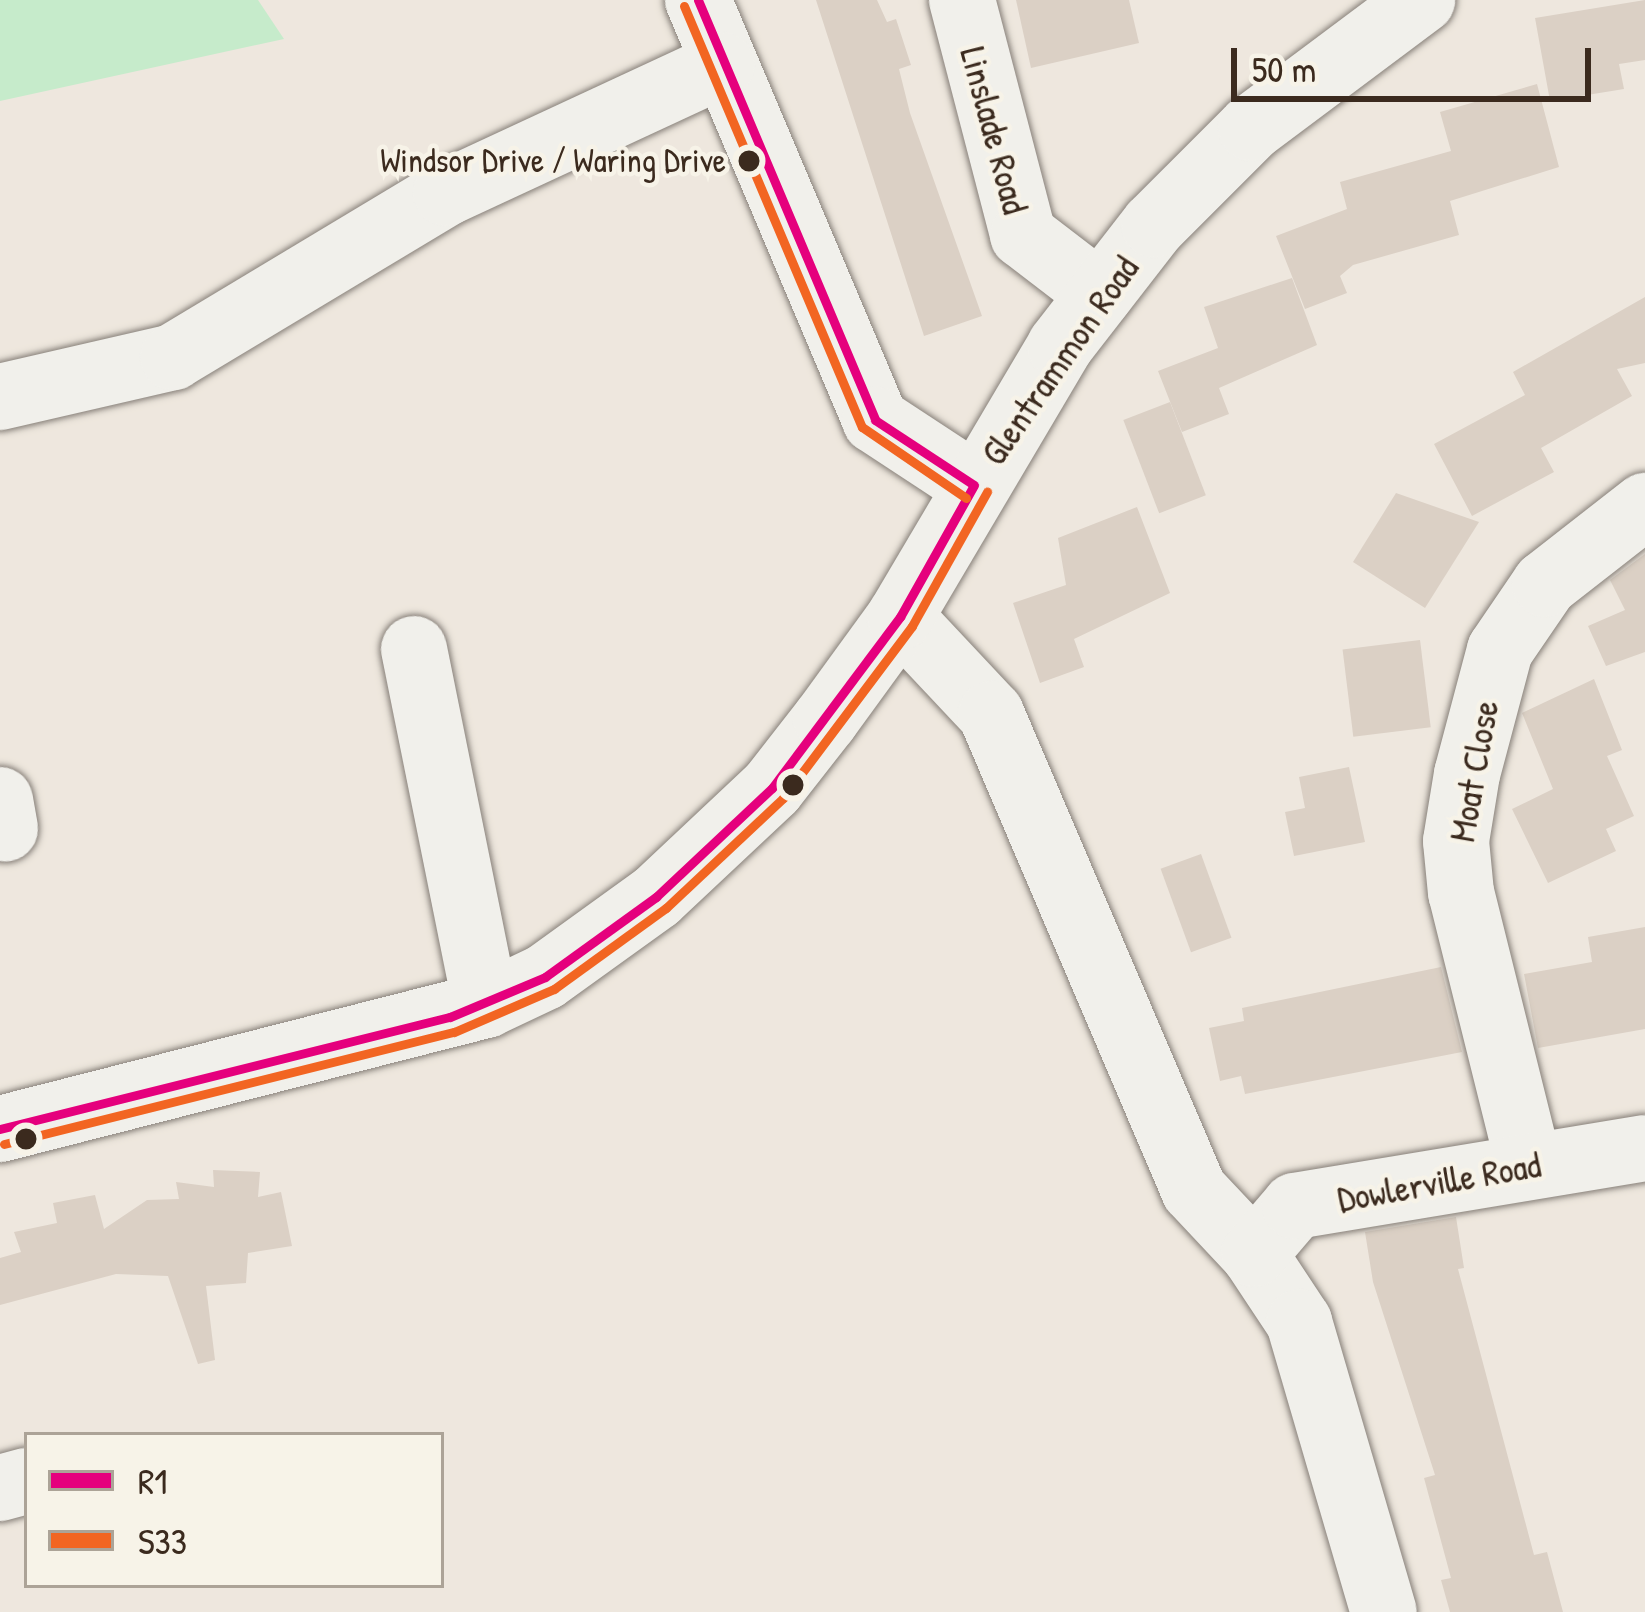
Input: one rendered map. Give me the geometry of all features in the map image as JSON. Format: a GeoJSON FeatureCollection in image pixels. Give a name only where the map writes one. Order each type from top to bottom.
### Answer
{"type":"FeatureCollection","features":[{"type":"Feature","properties":{"kind":"street"},"geometry":{"type":"LineString","coordinates":[[698,0],[875,420],[974,485]]}},
{"type":"Feature","properties":{"kind":"street","name":"Linslade Road"},"geometry":{"type":"LineString","coordinates":[[962,0],[1023,235],[1100,294]]}},
{"type":"Feature","properties":{"kind":"street","name":"Glentrammon Road"},"geometry":{"type":"LineString","coordinates":[[0,1129],[486,1005],[584,949],[734,827],[900,617],[974,485],[1100,294],[1154,225],[1251,128],[1422,0]]}},
{"type":"Feature","properties":{"kind":"street"},"geometry":{"type":"LineString","coordinates":[[0,398],[173,357],[446,193],[722,65]]}},
{"type":"Feature","properties":{"kind":"street","name":"Moat Close"},"geometry":{"type":"LineString","coordinates":[[1529,1165],[1460,893],[1456,841],[1467,774],[1500,650],[1545,584],[1645,506]]}},
{"type":"Feature","properties":{"kind":"street"},"geometry":{"type":"LineString","coordinates":[[900,617],[991,714],[1194,1190],[1254,1254],[1299,1322],[1384,1612]]}},
{"type":"Feature","properties":{"kind":"street"},"geometry":{"type":"LineString","coordinates":[[414,649],[486,1005]]}},
{"type":"Feature","properties":{"kind":"street","name":"Dowlerville Road"},"geometry":{"type":"LineString","coordinates":[[1254,1254],[1295,1206],[1645,1148]]}},
{"type":"Feature","properties":{"kind":"green space"},"geometry":{"type":"Polygon","coordinates":[[[0,0],[258,0],[284,39],[0,101],[0,0]]]}},
{"type":"Feature","properties":{"kind":"building"},"geometry":{"type":"Polygon","coordinates":[[[816,0],[877,0],[887,22],[896,19],[911,65],[899,69],[910,113],[982,316],[924,336],[816,0]]]}},
{"type":"Feature","properties":{"kind":"building"},"geometry":{"type":"Polygon","coordinates":[[[1016,0],[1129,0],[1139,43],[1031,68],[1016,0]]]}},
{"type":"Feature","properties":{"kind":"building"},"geometry":{"type":"Polygon","coordinates":[[[1645,0],[1645,60],[1619,64],[1624,89],[1550,101],[1535,18],[1645,0]]]}},
{"type":"Feature","properties":{"kind":"building"},"geometry":{"type":"Polygon","coordinates":[[[1537,84],[1559,167],[1450,201],[1459,235],[1353,265],[1340,276],[1347,293],[1305,309],[1276,236],[1347,209],[1340,182],[1451,151],[1440,112],[1537,84]]]}},
{"type":"Feature","properties":{"kind":"building"},"geometry":{"type":"Polygon","coordinates":[[[1292,278],[1317,345],[1219,388],[1229,414],[1182,432],[1158,371],[1218,348],[1204,307],[1292,278]]]}},
{"type":"Feature","properties":{"kind":"building"},"geometry":{"type":"Polygon","coordinates":[[[1645,297],[1645,363],[1617,369],[1632,396],[1541,448],[1554,472],[1472,516],[1434,444],[1525,395],[1513,372],[1645,297]]]}},
{"type":"Feature","properties":{"kind":"building"},"geometry":{"type":"Polygon","coordinates":[[[1170,402],[1206,495],[1159,513],[1123,420],[1170,402]]]}},
{"type":"Feature","properties":{"kind":"building"},"geometry":{"type":"Polygon","coordinates":[[[1396,493],[1479,522],[1425,608],[1353,562],[1396,493]]]}},
{"type":"Feature","properties":{"kind":"building"},"geometry":{"type":"Polygon","coordinates":[[[1137,507],[1170,593],[1074,639],[1084,667],[1040,683],[1013,603],[1066,585],[1058,538],[1137,507]]]}},
{"type":"Feature","properties":{"kind":"building"},"geometry":{"type":"Polygon","coordinates":[[[1645,554],[1645,652],[1606,666],[1588,626],[1625,610],[1610,580],[1645,554]]]}},
{"type":"Feature","properties":{"kind":"building"},"geometry":{"type":"Polygon","coordinates":[[[1420,640],[1431,727],[1353,737],[1343,650],[1420,640]]]}},
{"type":"Feature","properties":{"kind":"building"},"geometry":{"type":"Polygon","coordinates":[[[1594,679],[1622,750],[1607,756],[1634,816],[1606,829],[1616,851],[1548,883],[1512,809],[1553,789],[1522,713],[1594,679]]]}},
{"type":"Feature","properties":{"kind":"building"},"geometry":{"type":"Polygon","coordinates":[[[1349,767],[1365,842],[1294,856],[1285,812],[1305,808],[1299,777],[1349,767]]]}},
{"type":"Feature","properties":{"kind":"building"},"geometry":{"type":"Polygon","coordinates":[[[1201,854],[1231,938],[1191,952],[1161,869],[1201,854]]]}},
{"type":"Feature","properties":{"kind":"building"},"geometry":{"type":"Polygon","coordinates":[[[1645,927],[1645,1029],[1538,1048],[1524,974],[1592,962],[1588,937],[1645,927]]]}},
{"type":"Feature","properties":{"kind":"building"},"geometry":{"type":"Polygon","coordinates":[[[1441,967],[1462,1052],[1245,1094],[1241,1076],[1220,1081],[1209,1028],[1244,1021],[1242,1008],[1441,967]]]}},
{"type":"Feature","properties":{"kind":"building"},"geometry":{"type":"Polygon","coordinates":[[[213,1170],[260,1172],[258,1197],[281,1192],[292,1246],[248,1253],[246,1283],[206,1286],[215,1360],[198,1364],[168,1276],[116,1274],[0,1305],[0,1258],[21,1252],[14,1232],[57,1223],[53,1203],[95,1195],[104,1229],[147,1200],[179,1199],[176,1182],[214,1187],[213,1170]]]}},
{"type":"Feature","properties":{"kind":"building"},"geometry":{"type":"Polygon","coordinates":[[[1456,1217],[1464,1268],[1458,1269],[1534,1555],[1547,1552],[1563,1612],[1450,1612],[1441,1580],[1451,1578],[1424,1478],[1435,1475],[1373,1282],[1365,1232],[1456,1217]]]}},
{"type":"Feature","properties":{"kind":"transit line","name":"R1"},"geometry":{"type":"LineString","coordinates":[[698,0],[875,420],[974,485]]}},
{"type":"Feature","properties":{"kind":"transit line","name":"S33"},"geometry":{"type":"LineString","coordinates":[[684,6],[862,427],[966,498]]}},
{"type":"Feature","properties":{"kind":"transit line","name":"R1"},"geometry":{"type":"LineString","coordinates":[[0,1129],[450,1017],[545,977],[656,897],[772,788],[900,617],[974,485]]}},
{"type":"Feature","properties":{"kind":"transit line","name":"S33"},"geometry":{"type":"LineString","coordinates":[[4,1144],[454,1032],[554,989],[666,908],[783,798],[912,626],[987,492]]}},
{"type":"Feature","properties":{"kind":"place","name":"Windsor Drive / Waring Drive"},"geometry":{"type":"Point","coordinates":[749,161]}}]}
